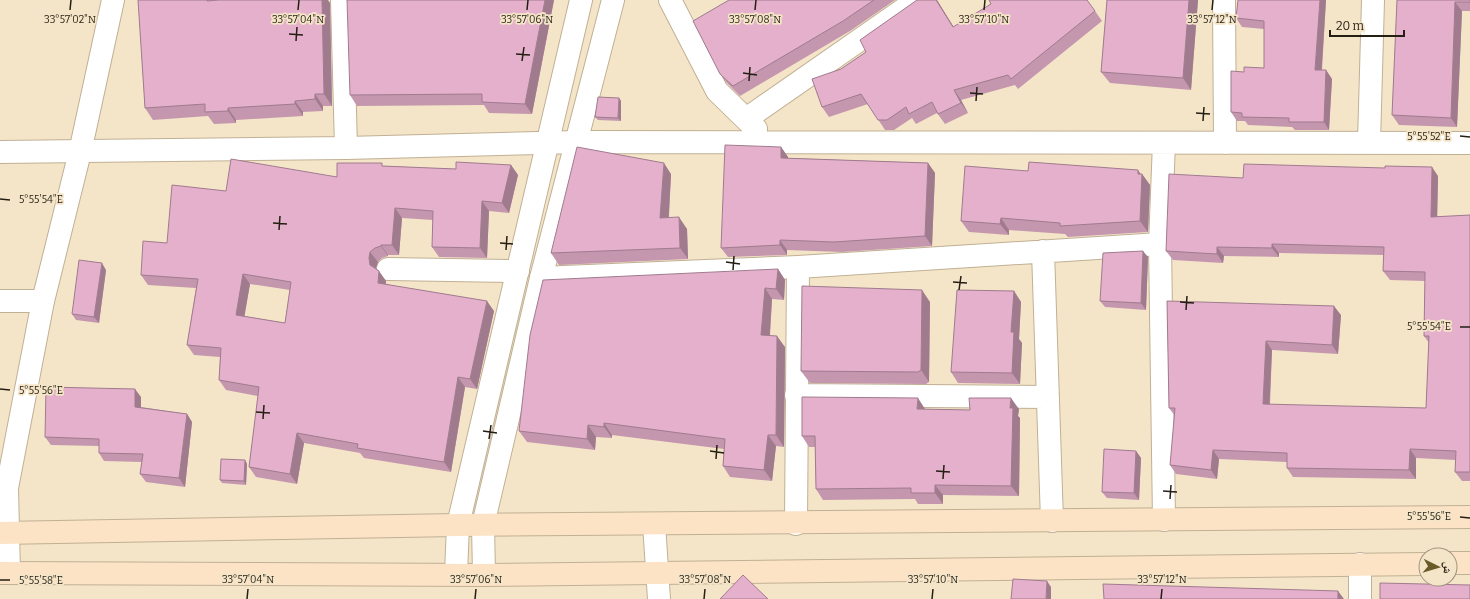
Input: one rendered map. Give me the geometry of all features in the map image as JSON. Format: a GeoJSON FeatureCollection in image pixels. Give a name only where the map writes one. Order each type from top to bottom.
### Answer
{"type":"FeatureCollection","features":[{"type":"Feature","properties":{"kind":"main road"},"geometry":{"type":"LineString","coordinates":[[4,533],[458,525],[796,524],[1470,517]]}},
{"type":"Feature","properties":{"kind":"main road"},"geometry":{"type":"LineString","coordinates":[[1458,563],[1470,563]]}},
{"type":"Feature","properties":{"kind":"main road"},"geometry":{"type":"LineString","coordinates":[[5,573],[484,575],[1418,564]]}},
{"type":"Feature","properties":{"kind":"street"},"geometry":{"type":"LineString","coordinates":[[5,573],[4,533],[7,488],[43,301],[80,152],[113,0]]}},
{"type":"Feature","properties":{"kind":"street"},"geometry":{"type":"LineString","coordinates":[[342,0],[346,148]]}},
{"type":"Feature","properties":{"kind":"street"},"geometry":{"type":"LineString","coordinates":[[456,574],[458,525],[549,142],[581,0]]}},
{"type":"Feature","properties":{"kind":"street"},"geometry":{"type":"LineString","coordinates":[[484,575],[483,525],[541,278],[578,142],[613,0]]}},
{"type":"Feature","properties":{"kind":"street"},"geometry":{"type":"LineString","coordinates":[[670,0],[717,91],[770,143]]}},
{"type":"Feature","properties":{"kind":"street"},"geometry":{"type":"LineString","coordinates":[[746,119],[917,0]]}},
{"type":"Feature","properties":{"kind":"street"},"geometry":{"type":"LineString","coordinates":[[1224,0],[1225,143]]}},
{"type":"Feature","properties":{"kind":"street"},"geometry":{"type":"LineString","coordinates":[[1369,143],[1373,0]]}},
{"type":"Feature","properties":{"kind":"street"},"geometry":{"type":"LineString","coordinates":[[0,152],[346,148],[549,142],[1470,143]]}},
{"type":"Feature","properties":{"kind":"street"},"geometry":{"type":"LineString","coordinates":[[1164,143],[1160,244],[1164,520]]}},
{"type":"Feature","properties":{"kind":"street"},"geometry":{"type":"LineString","coordinates":[[541,278],[798,267],[1160,244]]}},
{"type":"Feature","properties":{"kind":"street"},"geometry":{"type":"LineString","coordinates":[[1043,252],[1052,521]]}},
{"type":"Feature","properties":{"kind":"street"},"geometry":{"type":"LineString","coordinates":[[796,524],[798,267]]}},
{"type":"Feature","properties":{"kind":"street"},"geometry":{"type":"LineString","coordinates":[[388,269],[518,271]]}},
{"type":"Feature","properties":{"kind":"street"},"geometry":{"type":"LineString","coordinates":[[0,301],[43,301]]}},
{"type":"Feature","properties":{"kind":"street"},"geometry":{"type":"LineString","coordinates":[[796,395],[1048,396]]}},
{"type":"Feature","properties":{"kind":"street"},"geometry":{"type":"LineString","coordinates":[[654,524],[659,599]]}},
{"type":"Feature","properties":{"kind":"street"},"geometry":{"type":"LineString","coordinates":[[1360,564],[1360,599]]}},
{"type":"Feature","properties":{"kind":"building"},"geometry":{"type":"Polygon","coordinates":[[[138,0],[322,0],[324,94],[315,94],[315,99],[295,101],[295,104],[228,108],[228,111],[205,112],[205,104],[145,108],[138,0]]]}},
{"type":"Feature","properties":{"kind":"building"},"geometry":{"type":"Polygon","coordinates":[[[347,0],[545,0],[525,104],[482,102],[482,94],[350,95],[347,0]]]}},
{"type":"Feature","properties":{"kind":"building"},"geometry":{"type":"Polygon","coordinates":[[[729,0],[874,0],[843,21],[733,86],[720,74],[693,21],[729,0]]]}},
{"type":"Feature","properties":{"kind":"building"},"geometry":{"type":"Polygon","coordinates":[[[917,0],[936,0],[953,27],[991,4],[989,0],[1087,0],[1095,11],[1011,79],[1008,75],[954,90],[961,103],[938,114],[932,102],[909,114],[906,107],[887,120],[878,120],[861,94],[822,107],[812,79],[841,69],[866,52],[860,40],[917,0]]]}},
{"type":"Feature","properties":{"kind":"building"},"geometry":{"type":"Polygon","coordinates":[[[1107,0],[1189,0],[1183,78],[1101,72],[1107,0]]]}},
{"type":"Feature","properties":{"kind":"building"},"geometry":{"type":"Polygon","coordinates":[[[1238,0],[1320,0],[1315,70],[1326,70],[1324,122],[1289,122],[1289,118],[1242,117],[1242,113],[1231,112],[1231,71],[1244,72],[1244,67],[1264,68],[1264,21],[1236,18],[1238,0]]]}},
{"type":"Feature","properties":{"kind":"building"},"geometry":{"type":"Polygon","coordinates":[[[1397,0],[1470,0],[1470,2],[1455,2],[1451,118],[1392,115],[1397,0]]]}},
{"type":"Feature","properties":{"kind":"building"},"geometry":{"type":"Polygon","coordinates":[[[598,97],[619,98],[618,118],[595,117],[598,97]]]}},
{"type":"Feature","properties":{"kind":"building"},"geometry":{"type":"Polygon","coordinates":[[[725,145],[781,147],[781,158],[928,163],[925,236],[834,242],[780,240],[780,245],[721,248],[725,145]]]}},
{"type":"Feature","properties":{"kind":"building"},"geometry":{"type":"Polygon","coordinates":[[[577,147],[664,163],[660,218],[679,217],[680,248],[551,253],[577,147]]]}},
{"type":"Feature","properties":{"kind":"building"},"geometry":{"type":"Polygon","coordinates":[[[231,159],[337,177],[337,163],[382,163],[382,166],[456,169],[456,162],[511,165],[502,203],[482,201],[480,248],[432,247],[433,211],[395,208],[392,245],[381,245],[370,252],[370,265],[379,271],[378,283],[487,301],[470,379],[458,377],[444,462],[357,448],[358,444],[297,433],[290,474],[249,467],[259,387],[219,380],[221,348],[187,345],[198,279],[141,275],[143,241],[167,243],[172,185],[226,191],[231,159]],[[243,274],[236,315],[285,323],[291,282],[243,274]]]}},
{"type":"Feature","properties":{"kind":"building"},"geometry":{"type":"Polygon","coordinates":[[[1029,162],[1138,170],[1138,174],[1142,174],[1140,221],[1060,226],[1060,223],[1001,218],[1000,224],[961,221],[965,166],[1028,171],[1029,162]]]}},
{"type":"Feature","properties":{"kind":"building"},"geometry":{"type":"Polygon","coordinates":[[[1244,164],[1385,168],[1385,166],[1432,167],[1431,217],[1470,215],[1470,472],[1455,472],[1456,451],[1410,449],[1409,470],[1287,468],[1287,453],[1213,450],[1211,470],[1170,465],[1175,408],[1169,408],[1167,301],[1334,306],[1332,345],[1266,341],[1263,404],[1426,408],[1429,336],[1424,336],[1425,272],[1383,271],[1384,247],[1272,244],[1272,248],[1217,247],[1217,254],[1166,251],[1169,174],[1243,178],[1244,164]]]}},
{"type":"Feature","properties":{"kind":"building"},"geometry":{"type":"Polygon","coordinates":[[[1143,251],[1141,303],[1100,301],[1103,253],[1143,251]]]}},
{"type":"Feature","properties":{"kind":"building"},"geometry":{"type":"Polygon","coordinates":[[[79,260],[102,263],[94,317],[72,314],[79,260]]]}},
{"type":"Feature","properties":{"kind":"building"},"geometry":{"type":"Polygon","coordinates":[[[778,269],[776,289],[765,288],[761,335],[777,336],[776,435],[768,435],[764,470],[723,466],[725,439],[604,423],[604,427],[588,425],[587,439],[519,431],[530,335],[543,280],[778,269]]]}},
{"type":"Feature","properties":{"kind":"building"},"geometry":{"type":"Polygon","coordinates":[[[802,286],[922,290],[921,370],[918,372],[801,371],[802,286]]]}},
{"type":"Feature","properties":{"kind":"building"},"geometry":{"type":"Polygon","coordinates":[[[957,290],[1014,291],[1011,332],[1014,332],[1012,373],[951,372],[957,290]]]}},
{"type":"Feature","properties":{"kind":"building"},"geometry":{"type":"Polygon","coordinates":[[[46,387],[135,389],[135,407],[187,414],[179,478],[140,474],[143,454],[99,453],[99,439],[45,437],[46,387]]]}},
{"type":"Feature","properties":{"kind":"building"},"geometry":{"type":"Polygon","coordinates":[[[802,397],[918,398],[917,409],[970,410],[969,398],[1011,398],[1010,408],[1013,408],[1011,486],[935,485],[935,493],[911,493],[911,488],[816,489],[815,436],[802,436],[802,397]]]}},
{"type":"Feature","properties":{"kind":"building"},"geometry":{"type":"Polygon","coordinates":[[[1104,449],[1136,451],[1134,493],[1102,492],[1104,449]]]}},
{"type":"Feature","properties":{"kind":"building"},"geometry":{"type":"Polygon","coordinates":[[[221,459],[245,460],[244,481],[220,480],[221,459]]]}},
{"type":"Feature","properties":{"kind":"building"},"geometry":{"type":"Polygon","coordinates":[[[743,575],[768,599],[720,599],[743,575]]]}},
{"type":"Feature","properties":{"kind":"building"},"geometry":{"type":"Polygon","coordinates":[[[1013,579],[1047,581],[1046,599],[1011,599],[1013,579]]]}},
{"type":"Feature","properties":{"kind":"building"},"geometry":{"type":"Polygon","coordinates":[[[1380,583],[1418,584],[1418,587],[1458,587],[1458,585],[1470,585],[1470,599],[1380,599],[1380,583]]]}},
{"type":"Feature","properties":{"kind":"building"},"geometry":{"type":"Polygon","coordinates":[[[1103,584],[1338,591],[1338,599],[1104,599],[1103,584]]]}}]}
